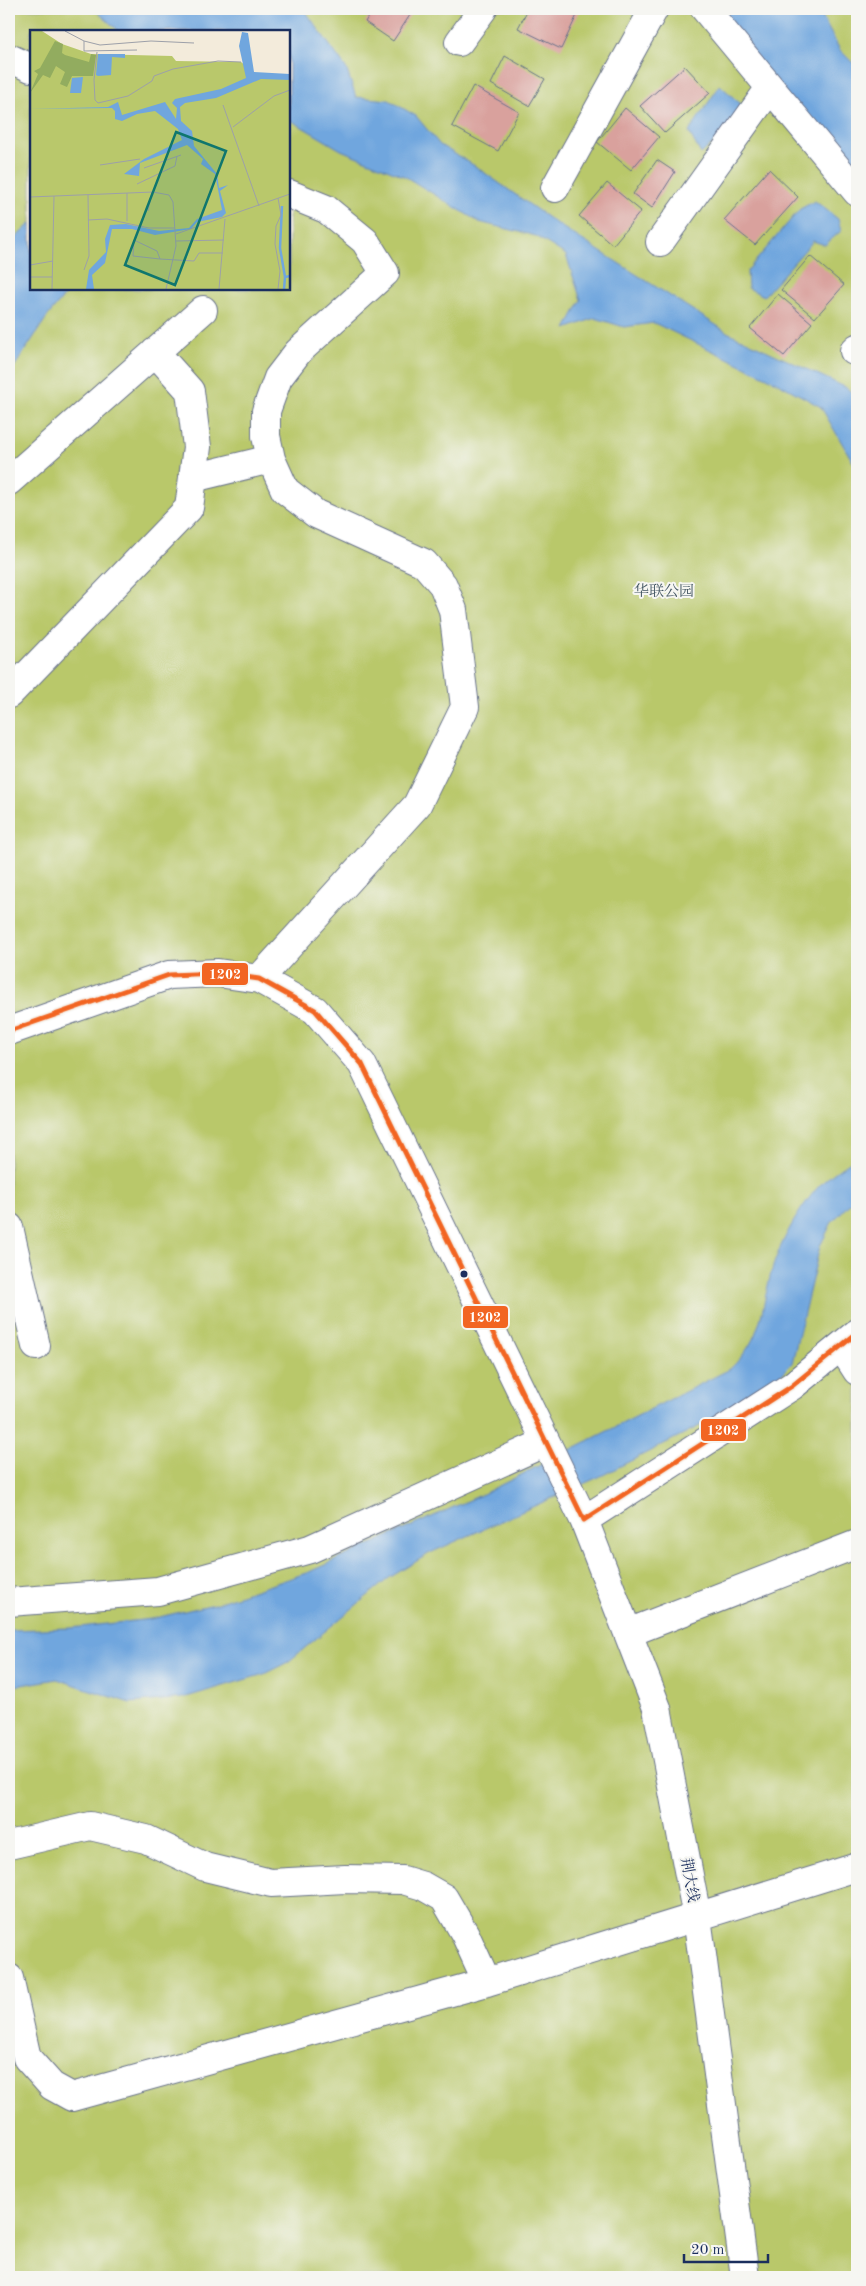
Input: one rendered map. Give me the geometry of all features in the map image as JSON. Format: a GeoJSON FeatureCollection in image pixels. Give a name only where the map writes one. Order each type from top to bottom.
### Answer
{"type":"FeatureCollection","features":[{"type":"Feature","properties":{"kind":"street"},"geometry":{"type":"LineString","coordinates":[[459,42],[482,9]]}},
{"type":"Feature","properties":{"kind":"street"},"geometry":{"type":"LineString","coordinates":[[555,188],[654,9]]}},
{"type":"Feature","properties":{"kind":"street"},"geometry":{"type":"LineString","coordinates":[[705,9],[857,192]]}},
{"type":"Feature","properties":{"kind":"street"},"geometry":{"type":"LineString","coordinates":[[9,58],[30,68]]}},
{"type":"Feature","properties":{"kind":"street"},"geometry":{"type":"LineString","coordinates":[[660,242],[770,88]]}},
{"type":"Feature","properties":{"kind":"street"},"geometry":{"type":"LineString","coordinates":[[9,1031],[169,975],[218,973],[259,979],[417,805],[465,707],[453,610],[443,585],[424,563],[316,514],[285,490],[271,459],[266,436],[266,411],[278,378],[298,352],[385,273],[365,241],[326,209],[290,194]]}},
{"type":"Feature","properties":{"kind":"street"},"geometry":{"type":"LineString","coordinates":[[9,481],[203,310]]}},
{"type":"Feature","properties":{"kind":"street"},"geometry":{"type":"LineString","coordinates":[[9,694],[189,508],[197,447],[190,391],[155,352]]}},
{"type":"Feature","properties":{"kind":"street"},"geometry":{"type":"LineString","coordinates":[[193,478],[271,459]]}},
{"type":"Feature","properties":{"kind":"street","name":"荆大线"},"geometry":{"type":"LineString","coordinates":[[259,979],[315,1010],[362,1064],[579,1509],[657,1708],[697,1917],[744,2277]]}},
{"type":"Feature","properties":{"kind":"street"},"geometry":{"type":"LineString","coordinates":[[9,1227],[36,1346]]}},
{"type":"Feature","properties":{"kind":"street"},"geometry":{"type":"LineString","coordinates":[[579,1509],[792,1386],[849,1340],[857,1371]]}},
{"type":"Feature","properties":{"kind":"street"},"geometry":{"type":"LineString","coordinates":[[9,1602],[158,1591],[310,1549],[546,1442]]}},
{"type":"Feature","properties":{"kind":"street"},"geometry":{"type":"LineString","coordinates":[[628,1633],[857,1544]]}},
{"type":"Feature","properties":{"kind":"street"},"geometry":{"type":"LineString","coordinates":[[9,1845],[90,1826],[146,1839],[205,1867],[271,1883],[345,1879],[403,1880],[410,1882],[423,1886],[444,1898],[465,1934],[487,1982]]}},
{"type":"Feature","properties":{"kind":"street"},"geometry":{"type":"LineString","coordinates":[[9,1978],[28,2058],[52,2086],[72,2097],[487,1982],[857,1867]]}},
{"type":"Feature","properties":{"kind":"green space","name":"华联公园"},"geometry":{"type":"Polygon","coordinates":[[[9,9],[857,9],[857,2277],[9,2277],[9,9]]]}},
{"type":"Feature","properties":{"kind":"water"},"geometry":{"type":"Polygon","coordinates":[[[94,9],[304,9],[346,68],[356,97],[389,100],[416,116],[440,145],[475,166],[557,224],[727,332],[847,388],[857,398],[857,469],[821,407],[769,378],[654,323],[624,327],[595,318],[566,329],[581,300],[566,255],[536,236],[479,222],[406,177],[341,150],[290,121],[290,30],[118,30],[94,9]]]}},
{"type":"Feature","properties":{"kind":"water"},"geometry":{"type":"Polygon","coordinates":[[[715,9],[818,9],[840,50],[857,67],[857,186],[715,9]]]}},
{"type":"Feature","properties":{"kind":"water"},"geometry":{"type":"Polygon","coordinates":[[[720,85],[748,111],[701,154],[689,132],[720,85]]]}},
{"type":"Feature","properties":{"kind":"water"},"geometry":{"type":"Polygon","coordinates":[[[815,201],[838,219],[841,231],[825,245],[813,241],[764,296],[748,288],[747,271],[800,209],[815,201]]]}},
{"type":"Feature","properties":{"kind":"water"},"geometry":{"type":"Polygon","coordinates":[[[30,224],[30,290],[69,290],[47,317],[9,375],[9,244],[30,224]]]}},
{"type":"Feature","properties":{"kind":"water"},"geometry":{"type":"Polygon","coordinates":[[[857,1156],[857,1196],[832,1222],[820,1246],[792,1363],[771,1384],[719,1416],[601,1476],[430,1553],[389,1578],[288,1662],[264,1674],[183,1698],[130,1703],[57,1679],[9,1687],[9,1630],[71,1628],[151,1619],[214,1604],[309,1572],[483,1494],[730,1369],[749,1346],[755,1334],[772,1270],[792,1224],[806,1202],[821,1184],[857,1156]]]}},
{"type":"Feature","properties":{"kind":"building"},"geometry":{"type":"Polygon","coordinates":[[[373,9],[414,9],[393,41],[365,22],[373,9]]]}},
{"type":"Feature","properties":{"kind":"building"},"geometry":{"type":"Polygon","coordinates":[[[528,9],[574,9],[579,11],[561,49],[518,28],[528,9]]]}},
{"type":"Feature","properties":{"kind":"building"},"geometry":{"type":"Polygon","coordinates":[[[505,56],[545,79],[529,106],[491,84],[505,56]]]}},
{"type":"Feature","properties":{"kind":"building"},"geometry":{"type":"Polygon","coordinates":[[[685,66],[710,93],[665,133],[640,106],[685,66]]]}},
{"type":"Feature","properties":{"kind":"building"},"geometry":{"type":"Polygon","coordinates":[[[473,86],[519,112],[498,151],[452,126],[473,86]]]}},
{"type":"Feature","properties":{"kind":"building"},"geometry":{"type":"Polygon","coordinates":[[[625,108],[659,137],[631,170],[597,142],[625,108]]]}},
{"type":"Feature","properties":{"kind":"building"},"geometry":{"type":"Polygon","coordinates":[[[657,160],[675,172],[652,208],[633,194],[657,160]]]}},
{"type":"Feature","properties":{"kind":"building"},"geometry":{"type":"Polygon","coordinates":[[[769,169],[798,197],[755,245],[724,220],[769,169]]]}},
{"type":"Feature","properties":{"kind":"building"},"geometry":{"type":"Polygon","coordinates":[[[607,183],[641,211],[613,245],[579,216],[607,183]]]}},
{"type":"Feature","properties":{"kind":"building"},"geometry":{"type":"Polygon","coordinates":[[[810,256],[844,285],[815,318],[781,290],[810,256]]]}},
{"type":"Feature","properties":{"kind":"building"},"geometry":{"type":"Polygon","coordinates":[[[778,294],[812,323],[784,356],[750,328],[778,294]]]}},
{"type":"Feature","properties":{"kind":"transit line","name":"1202"},"geometry":{"type":"LineString","coordinates":[[9,1031],[169,975],[218,973],[259,979],[315,1010],[362,1064],[584,1520]]}},
{"type":"Feature","properties":{"kind":"transit line","name":"1202"},"geometry":{"type":"LineString","coordinates":[[584,1520],[792,1386],[857,1333]]}}]}
